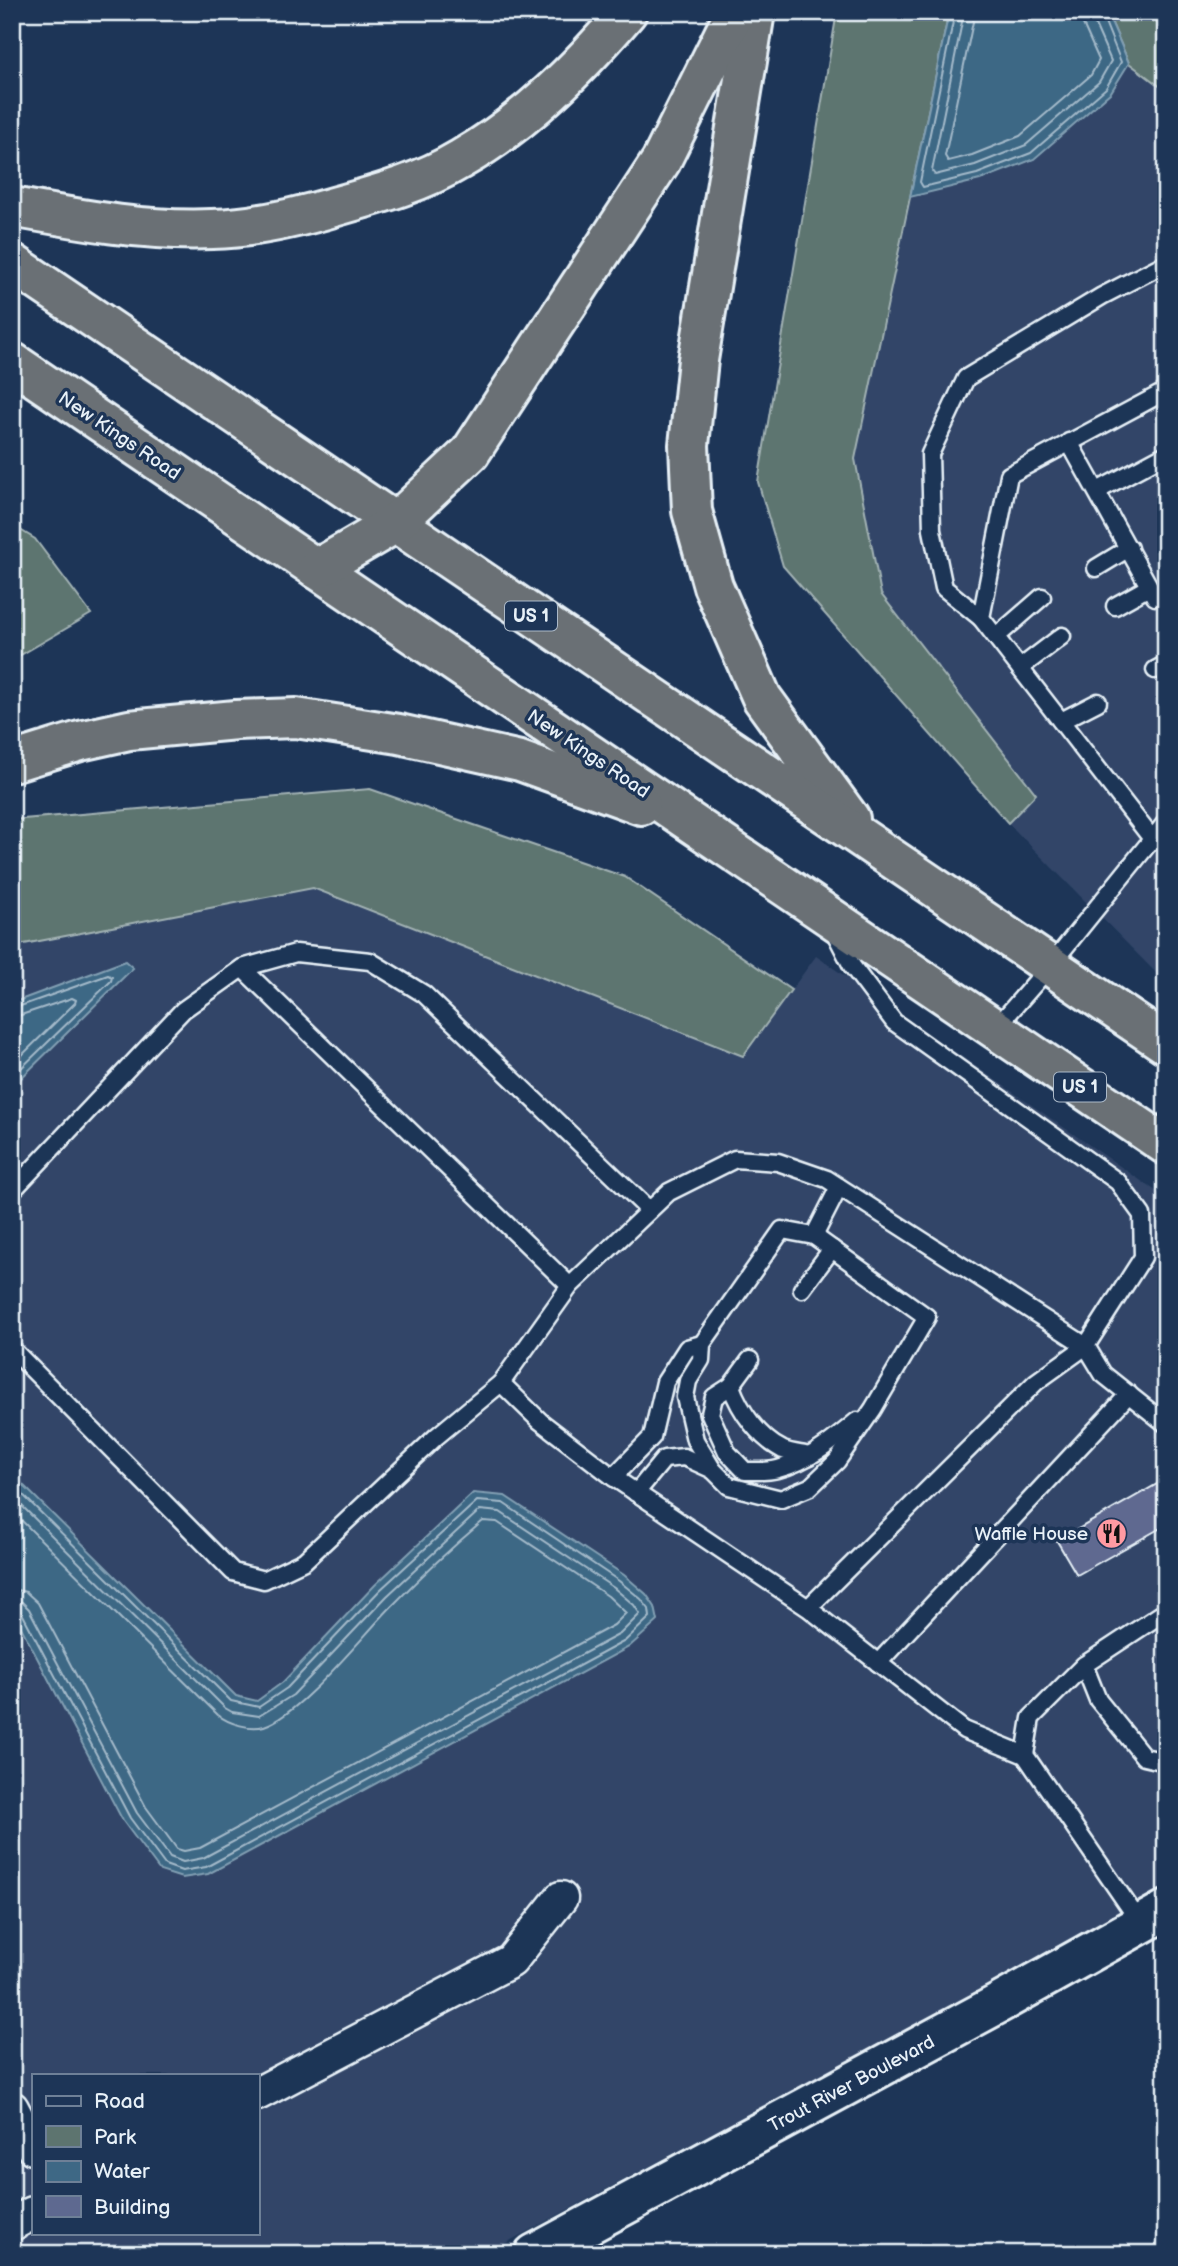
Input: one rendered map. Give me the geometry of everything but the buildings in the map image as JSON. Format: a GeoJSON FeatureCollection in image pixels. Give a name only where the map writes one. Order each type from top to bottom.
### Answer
{"type":"FeatureCollection","features":[{"type":"Feature","properties":{"kind":"highway"},"geometry":{"type":"LineString","coordinates":[[12,207],[130,227],[213,229],[295,219],[394,190],[460,160],[519,120],[585,61],[627,12]]}},
{"type":"Feature","properties":{"kind":"highway"},"geometry":{"type":"LineString","coordinates":[[317,569],[394,524],[470,453],[661,161],[735,12]]}},
{"type":"Feature","properties":{"kind":"highway"},"geometry":{"type":"LineString","coordinates":[[755,12],[698,360],[689,445],[692,511],[713,586],[762,698],[865,840]]}},
{"type":"Feature","properties":{"kind":"highway","name":"US 1"},"geometry":{"type":"LineString","coordinates":[[12,263],[1166,1044]]}},
{"type":"Feature","properties":{"kind":"highway","name":"New Kings Road"},"geometry":{"type":"LineString","coordinates":[[12,362],[1166,1145]]}},
{"type":"Feature","properties":{"kind":"highway"},"geometry":{"type":"LineString","coordinates":[[12,762],[80,741],[129,730],[236,720],[296,718],[399,734],[520,761],[695,825]]}},
{"type":"Feature","properties":{"kind":"street"},"geometry":{"type":"LineString","coordinates":[[259,2093],[511,1961],[561,1898]]}},
{"type":"Feature","properties":{"kind":"street","name":"Trout River Boulevard"},"geometry":{"type":"LineString","coordinates":[[534,2254],[1153,1917]]}},
{"type":"Feature","properties":{"kind":"street"},"geometry":{"type":"LineString","coordinates":[[12,2108],[32,2146]]}},
{"type":"Feature","properties":{"kind":"street"},"geometry":{"type":"LineString","coordinates":[[12,2224],[32,2214]]}},
{"type":"Feature","properties":{"kind":"lane"},"geometry":{"type":"LineString","coordinates":[[1159,840],[1061,722],[981,618],[944,588],[932,530],[930,454],[966,378],[1101,296],[1166,263]]}},
{"type":"Feature","properties":{"kind":"lane"},"geometry":{"type":"LineString","coordinates":[[981,618],[1009,475],[1166,391]]}},
{"type":"Feature","properties":{"kind":"lane"},"geometry":{"type":"LineString","coordinates":[[1069,442],[1152,592],[1115,606]]}},
{"type":"Feature","properties":{"kind":"lane"},"geometry":{"type":"LineString","coordinates":[[1097,491],[1166,454]]}},
{"type":"Feature","properties":{"kind":"lane"},"geometry":{"type":"LineString","coordinates":[[1096,568],[1129,548]]}},
{"type":"Feature","properties":{"kind":"lane"},"geometry":{"type":"LineString","coordinates":[[996,637],[1042,597]]}},
{"type":"Feature","properties":{"kind":"lane"},"geometry":{"type":"LineString","coordinates":[[1020,668],[1062,636]]}},
{"type":"Feature","properties":{"kind":"lane"},"geometry":{"type":"LineString","coordinates":[[1061,722],[1098,702]]}},
{"type":"Feature","properties":{"kind":"lane"},"geometry":{"type":"LineString","coordinates":[[995,1029],[1159,840],[1166,822]]}},
{"type":"Feature","properties":{"kind":"lane"},"geometry":{"type":"LineString","coordinates":[[808,1608],[1036,1382],[1086,1346],[1143,1257],[1142,1215],[1118,1182],[894,1021],[852,966],[825,913]]}},
{"type":"Feature","properties":{"kind":"lane"},"geometry":{"type":"LineString","coordinates":[[12,1191],[183,1010],[242,968],[296,953],[369,961],[424,994],[649,1210]]}},
{"type":"Feature","properties":{"kind":"lane"},"geometry":{"type":"LineString","coordinates":[[242,968],[570,1286]]}},
{"type":"Feature","properties":{"kind":"lane"},"geometry":{"type":"LineString","coordinates":[[12,1349],[233,1572],[264,1580],[304,1561],[438,1436],[501,1383],[570,1286],[669,1192],[734,1159],[778,1163],[827,1179],[1086,1346],[1103,1374],[1166,1423]]}},
{"type":"Feature","properties":{"kind":"lane"},"geometry":{"type":"LineString","coordinates":[[814,1236],[839,1187]]}},
{"type":"Feature","properties":{"kind":"lane"},"geometry":{"type":"LineString","coordinates":[[782,1230],[814,1236],[832,1249],[927,1317],[873,1409],[837,1461],[810,1487],[781,1499],[729,1486],[713,1470],[695,1440],[685,1397],[688,1381],[701,1360],[702,1344],[782,1230]]}},
{"type":"Feature","properties":{"kind":"lane"},"geometry":{"type":"LineString","coordinates":[[802,1289],[832,1249]]}},
{"type":"Feature","properties":{"kind":"lane"},"geometry":{"type":"LineString","coordinates":[[613,1477],[652,1437],[665,1382],[687,1349],[702,1344]]}},
{"type":"Feature","properties":{"kind":"lane"},"geometry":{"type":"LineString","coordinates":[[750,1360],[731,1386],[714,1397],[710,1414],[727,1452],[745,1471],[775,1470],[810,1456],[823,1449],[873,1409]]}},
{"type":"Feature","properties":{"kind":"lane"},"geometry":{"type":"LineString","coordinates":[[501,1383],[540,1421],[613,1477],[808,1608],[964,1730],[1025,1755],[1153,1917]]}},
{"type":"Feature","properties":{"kind":"lane"},"geometry":{"type":"LineString","coordinates":[[731,1386],[741,1409],[757,1430],[783,1450],[810,1456]]}},
{"type":"Feature","properties":{"kind":"lane"},"geometry":{"type":"LineString","coordinates":[[878,1662],[1129,1394]]}},
{"type":"Feature","properties":{"kind":"lane"},"geometry":{"type":"LineString","coordinates":[[636,1493],[664,1459],[684,1457],[713,1470]]}},
{"type":"Feature","properties":{"kind":"lane"},"geometry":{"type":"LineString","coordinates":[[1025,1755],[1031,1718],[1084,1665],[1166,1611]]}},
{"type":"Feature","properties":{"kind":"lane"},"geometry":{"type":"LineString","coordinates":[[1084,1665],[1098,1699],[1144,1757],[1166,1762]]}},
{"type":"Feature","properties":{"kind":"shaded area"},"geometry":{"type":"Polygon","coordinates":[[[1129,63],[1166,91],[1166,983],[1008,823],[1035,794],[880,594],[855,459],[910,197],[980,180],[1034,159],[1111,92],[1129,63]]]}},
{"type":"Feature","properties":{"kind":"shaded area"},"geometry":{"type":"Polygon","coordinates":[[[313,888],[743,1056],[816,956],[1166,1198],[1166,1891],[485,2254],[12,2254],[12,951],[19,945],[313,888]]]}},
{"type":"Feature","properties":{"kind":"green space"},"geometry":{"type":"Polygon","coordinates":[[[837,12],[949,12],[855,459],[881,594],[1036,794],[1008,823],[783,566],[758,482],[837,12]]]}},
{"type":"Feature","properties":{"kind":"green space"},"geometry":{"type":"Polygon","coordinates":[[[1107,12],[1166,12],[1166,91],[1129,63],[1107,12]]]}},
{"type":"Feature","properties":{"kind":"green space"},"geometry":{"type":"Polygon","coordinates":[[[12,525],[35,539],[91,614],[12,660],[12,525]]]}},
{"type":"Feature","properties":{"kind":"green space"},"geometry":{"type":"Polygon","coordinates":[[[370,789],[625,877],[791,990],[743,1056],[313,888],[19,945],[12,951],[12,820],[370,789]]]}},
{"type":"Feature","properties":{"kind":"water"},"geometry":{"type":"Polygon","coordinates":[[[949,12],[1107,12],[1129,63],[1111,92],[1034,159],[980,180],[910,197],[949,12]]]}},
{"type":"Feature","properties":{"kind":"water"},"geometry":{"type":"Polygon","coordinates":[[[125,961],[133,968],[12,1087],[12,1003],[125,961]]]}},
{"type":"Feature","properties":{"kind":"water"},"geometry":{"type":"Polygon","coordinates":[[[12,1474],[236,1696],[257,1701],[283,1682],[375,1585],[473,1493],[505,1496],[624,1575],[646,1594],[655,1607],[658,1621],[629,1647],[208,1874],[182,1878],[160,1871],[123,1821],[12,1610],[12,1474]]]}},
{"type":"Feature","properties":{"kind":"place","name":"Waffle House"},"geometry":{"type":"Point","coordinates":[1111,1533]}}]}
